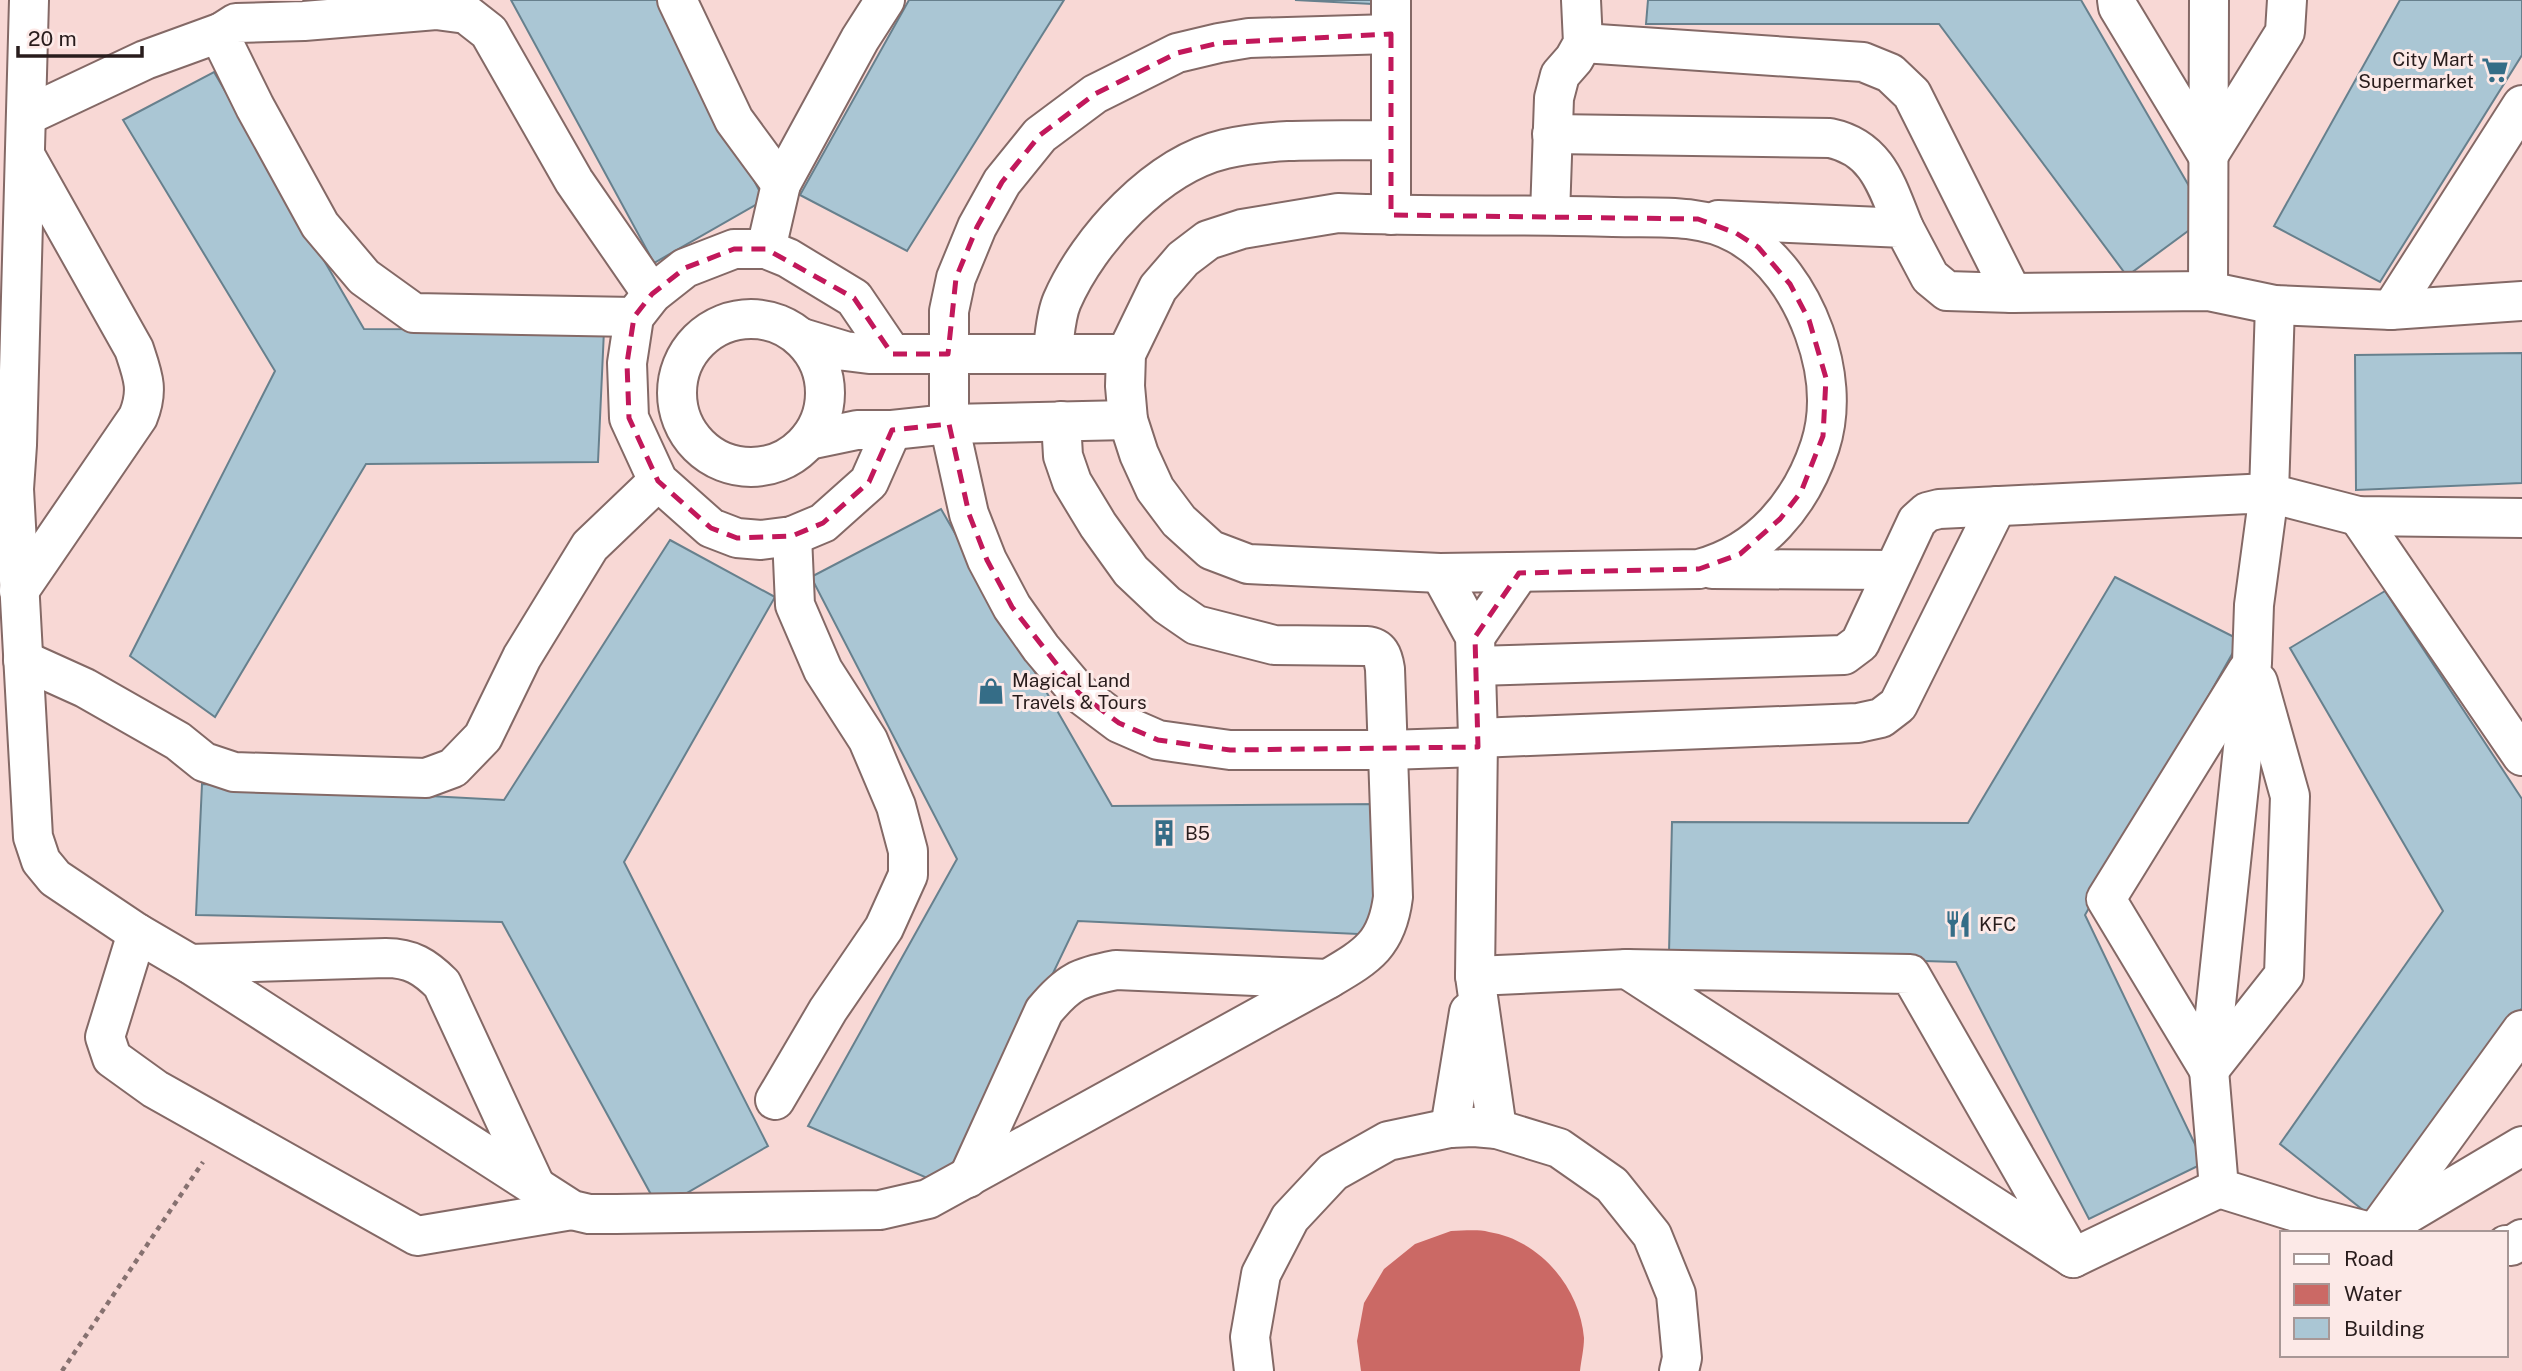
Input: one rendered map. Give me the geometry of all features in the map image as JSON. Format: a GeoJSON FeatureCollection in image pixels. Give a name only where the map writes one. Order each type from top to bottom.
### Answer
{"type":"FeatureCollection","features":[{"type":"Feature","properties":{"kind":"street"},"geometry":{"type":"LineString","coordinates":[[29,0],[14,489],[33,837],[41,861],[55,878],[137,933],[190,964],[572,1210],[589,1214],[880,1210],[929,1199],[1328,979],[1358,961],[1378,942],[1390,922],[1393,897],[1383,658],[1377,649],[1366,646],[1274,645],[1196,625],[1167,606],[1131,571],[1072,482],[1063,456],[1061,421]]}},
{"type":"Feature","properties":{"kind":"street"},"geometry":{"type":"LineString","coordinates":[[677,0],[734,120],[781,184]]}},
{"type":"Feature","properties":{"kind":"street"},"geometry":{"type":"LineString","coordinates":[[766,248],[781,184],[860,39],[885,0]]}},
{"type":"Feature","properties":{"kind":"street"},"geometry":{"type":"LineString","coordinates":[[1550,215],[1554,98],[1560,75],[1574,60],[1583,43],[1581,0]]}},
{"type":"Feature","properties":{"kind":"street"},"geometry":{"type":"LineString","coordinates":[[2117,0],[2118,7],[2208,156]]}},
{"type":"Feature","properties":{"kind":"street"},"geometry":{"type":"LineString","coordinates":[[2208,291],[2210,0]]}},
{"type":"Feature","properties":{"kind":"street"},"geometry":{"type":"LineString","coordinates":[[2208,156],[2285,32],[2287,0]]}},
{"type":"Feature","properties":{"kind":"street"},"geometry":{"type":"LineString","coordinates":[[26,116],[145,60],[222,32],[236,23],[304,21],[436,10],[466,15],[489,32],[643,305]]}},
{"type":"Feature","properties":{"kind":"street"},"geometry":{"type":"LineString","coordinates":[[1391,215],[1391,17],[1219,43],[1177,54],[1095,94],[1040,135],[1002,182],[976,227],[949,311],[948,424],[969,514],[1012,607],[1041,648],[1079,693],[1119,723],[1158,740],[1230,750],[1388,750],[1478,742],[1858,723],[1881,719],[1898,705],[1997,506]]}},
{"type":"Feature","properties":{"kind":"street"},"geometry":{"type":"LineString","coordinates":[[222,32],[225,46],[255,107],[320,225],[364,277],[415,313],[643,305]]}},
{"type":"Feature","properties":{"kind":"street"},"geometry":{"type":"LineString","coordinates":[[1583,43],[1863,62],[1889,73],[1912,94],[2012,293]]}},
{"type":"Feature","properties":{"kind":"street"},"geometry":{"type":"LineString","coordinates":[[2391,310],[2522,105]]}},
{"type":"Feature","properties":{"kind":"street"},"geometry":{"type":"LineString","coordinates":[[1552,134],[1830,138],[1845,141],[1861,149],[1880,171],[1904,228],[1930,277],[1947,291],[2208,291],[2275,305],[2391,310],[2522,302]]}},
{"type":"Feature","properties":{"kind":"street"},"geometry":{"type":"LineString","coordinates":[[1052,354],[1060,304],[1086,257],[1126,209],[1158,183],[1195,159],[1226,149],[1285,142],[1391,140]]}},
{"type":"Feature","properties":{"kind":"street"},"geometry":{"type":"LineString","coordinates":[[19,591],[138,418],[145,400],[143,373],[134,349],[25,155]]}},
{"type":"Feature","properties":{"kind":"street"},"geometry":{"type":"LineString","coordinates":[[1893,570],[1699,569],[1440,573],[1248,564],[1212,550],[1179,521],[1155,489],[1139,454],[1128,420],[1126,354],[1158,288],[1183,259],[1208,240],[1242,229],[1338,213],[1550,215],[1904,228]]}},
{"type":"Feature","properties":{"kind":"street"},"geometry":{"type":"LineString","coordinates":[[1698,219],[1736,233],[1758,247],[1790,284],[1809,320],[1820,350],[1826,378],[1823,436],[1801,492],[1761,538],[1721,563],[1699,569]]}},
{"type":"Feature","properties":{"kind":"street"},"geometry":{"type":"LineString","coordinates":[[892,354],[854,298],[788,258],[766,248],[734,249],[685,268],[643,305],[626,363],[629,418],[658,481],[711,528],[737,538],[761,540],[792,536],[823,523],[869,482],[892,430]]}},
{"type":"Feature","properties":{"kind":"street"},"geometry":{"type":"LineString","coordinates":[[2218,1188],[2208,1070],[2252,663],[2254,605],[2269,493],[2275,305]]}},
{"type":"Feature","properties":{"kind":"street"},"geometry":{"type":"LineString","coordinates":[[802,338],[816,356],[824,377],[825,399],[820,421],[809,440],[793,455],[772,465],[751,467],[729,464],[709,454],[693,439],[681,420],[677,398],[679,376],[687,355],[701,338],[719,325],[740,319],[762,318],[783,326],[802,338],[845,351],[892,354],[1126,354]]}},
{"type":"Feature","properties":{"kind":"street"},"geometry":{"type":"LineString","coordinates":[[809,440],[857,430],[892,430],[948,424],[1128,420]]}},
{"type":"Feature","properties":{"kind":"street"},"geometry":{"type":"LineString","coordinates":[[23,660],[85,688],[178,741],[204,762],[234,772],[357,778],[426,778],[453,768],[483,737],[522,657],[590,547],[658,481]]}},
{"type":"Feature","properties":{"kind":"street"},"geometry":{"type":"LineString","coordinates":[[1475,651],[1844,654],[1860,643],[1917,521],[1927,512],[1939,509],[2269,493],[2358,516],[2522,518]]}},
{"type":"Feature","properties":{"kind":"street"},"geometry":{"type":"LineString","coordinates":[[2358,516],[2522,757]]}},
{"type":"Feature","properties":{"kind":"street"},"geometry":{"type":"LineString","coordinates":[[775,1100],[828,1010],[884,928],[908,875],[908,851],[896,806],[868,740],[823,670],[795,605],[792,536]]}},
{"type":"Feature","properties":{"kind":"street"},"geometry":{"type":"LineString","coordinates":[[1440,573],[1475,651],[1478,742],[1475,976],[1450,1128]]}},
{"type":"Feature","properties":{"kind":"street"},"geometry":{"type":"LineString","coordinates":[[1475,651],[1520,573]]}},
{"type":"Feature","properties":{"kind":"street"},"geometry":{"type":"LineString","coordinates":[[2208,1070],[2106,899],[2252,663]]}},
{"type":"Feature","properties":{"kind":"street"},"geometry":{"type":"LineString","coordinates":[[2208,1070],[2284,975],[2290,796],[2252,663]]}},
{"type":"Feature","properties":{"kind":"street"},"geometry":{"type":"LineString","coordinates":[[137,933],[105,1037],[112,1058],[155,1089],[417,1236],[572,1210]]}},
{"type":"Feature","properties":{"kind":"street"},"geometry":{"type":"LineString","coordinates":[[190,964],[386,958],[402,958],[416,963],[442,984],[535,1185]]}},
{"type":"Feature","properties":{"kind":"street"},"geometry":{"type":"LineString","coordinates":[[1475,976],[1627,969],[1910,974],[2073,1258]]}},
{"type":"Feature","properties":{"kind":"street"},"geometry":{"type":"LineString","coordinates":[[1627,969],[2073,1258]]}},
{"type":"Feature","properties":{"kind":"street"},"geometry":{"type":"LineString","coordinates":[[968,1178],[1044,1011],[1062,989],[1088,975],[1116,970],[1328,979]]}},
{"type":"Feature","properties":{"kind":"street"},"geometry":{"type":"LineString","coordinates":[[1475,976],[1497,1129]]}},
{"type":"Feature","properties":{"kind":"street"},"geometry":{"type":"LineString","coordinates":[[2376,1231],[2522,1030]]}},
{"type":"Feature","properties":{"kind":"street"},"geometry":{"type":"LineString","coordinates":[[1254,1371],[1250,1337],[1261,1274],[1290,1218],[1333,1172],[1377,1147],[1388,1141],[1450,1128],[1497,1129],[1559,1148],[1612,1185],[1652,1235],[1676,1294],[1684,1367]]}},
{"type":"Feature","properties":{"kind":"street"},"geometry":{"type":"LineString","coordinates":[[2378,1231],[2522,1146]]}},
{"type":"Feature","properties":{"kind":"street"},"geometry":{"type":"LineString","coordinates":[[2073,1258],[2218,1188],[2367,1231]]}},
{"type":"Feature","properties":{"kind":"path"},"geometry":{"type":"LineString","coordinates":[[62,1371],[226,1130]]}},
{"type":"Feature","properties":{"kind":"highlighted area"},"geometry":{"type":"Polygon","coordinates":[[[1391,34],[1391,215],[1698,219],[1736,233],[1758,247],[1790,284],[1809,320],[1826,378],[1826,408],[1823,436],[1801,492],[1780,519],[1740,554],[1699,569],[1519,573],[1475,637],[1478,747],[1230,750],[1158,740],[1119,723],[1079,693],[1012,607],[987,560],[969,514],[949,424],[892,430],[869,482],[823,523],[792,536],[737,538],[711,528],[658,481],[629,418],[627,363],[634,317],[652,294],[685,268],[734,249],[766,249],[854,298],[892,354],[948,354],[956,278],[977,227],[1002,182],[1040,135],[1095,94],[1177,53],[1219,43],[1391,34]]]}},
{"type":"Feature","properties":{"kind":"water"},"geometry":{"type":"Polygon","coordinates":[[[1451,1231],[1480,1231],[1508,1237],[1525,1245],[1554,1269],[1575,1301],[1581,1319],[1584,1346],[1580,1371],[1361,1371],[1357,1341],[1364,1303],[1384,1269],[1415,1244],[1451,1231]]]}},
{"type":"Feature","properties":{"kind":"building"},"geometry":{"type":"Polygon","coordinates":[[[511,0],[663,0],[764,200],[654,263],[511,0]]]}},
{"type":"Feature","properties":{"kind":"building"},"geometry":{"type":"Polygon","coordinates":[[[909,0],[1064,0],[907,251],[800,195],[909,0]]]}},
{"type":"Feature","properties":{"kind":"building"},"geometry":{"type":"Polygon","coordinates":[[[1295,0],[1372,0],[1372,4],[1295,0]]]}},
{"type":"Feature","properties":{"kind":"building"},"geometry":{"type":"Polygon","coordinates":[[[1648,0],[2081,0],[2207,217],[2127,276],[1939,24],[1646,24],[1648,0]]]}},
{"type":"Feature","properties":{"kind":"building"},"geometry":{"type":"Polygon","coordinates":[[[2400,0],[2522,0],[2522,55],[2380,282],[2274,226],[2400,0]]]}},
{"type":"Feature","properties":{"kind":"building"},"geometry":{"type":"Polygon","coordinates":[[[214,72],[364,329],[604,330],[598,462],[366,464],[215,717],[130,656],[275,371],[123,120],[214,72]]]}},
{"type":"Feature","properties":{"kind":"building"},"geometry":{"type":"Polygon","coordinates":[[[2522,353],[2522,483],[2356,490],[2355,355],[2522,353]]]}},
{"type":"Feature","properties":{"kind":"building","name":"B5"},"geometry":{"type":"Polygon","coordinates":[[[941,509],[1112,806],[1385,804],[1380,935],[1078,921],[950,1188],[808,1126],[957,859],[811,577],[941,509]]]}},
{"type":"Feature","properties":{"kind":"building"},"geometry":{"type":"Polygon","coordinates":[[[670,540],[775,597],[624,862],[768,1146],[659,1209],[502,922],[196,915],[202,784],[504,800],[670,540]]]}},
{"type":"Feature","properties":{"kind":"building"},"geometry":{"type":"Polygon","coordinates":[[[2115,577],[2240,640],[2085,915],[2204,1163],[2089,1219],[1956,962],[1669,953],[1672,822],[1968,823],[2115,577]]]}},
{"type":"Feature","properties":{"kind":"building"},"geometry":{"type":"Polygon","coordinates":[[[2385,591],[2522,799],[2522,1008],[2368,1214],[2280,1144],[2443,911],[2290,648],[2385,591]]]}},
{"type":"Feature","properties":{"kind":"place","name":"City Mart Supermarket"},"geometry":{"type":"Point","coordinates":[2495,70]}},
{"type":"Feature","properties":{"kind":"place","name":"Magical Land Travels & Tours"},"geometry":{"type":"Point","coordinates":[991,691]}},
{"type":"Feature","properties":{"kind":"place","name":"B5"},"geometry":{"type":"Point","coordinates":[1164,833]}},
{"type":"Feature","properties":{"kind":"place","name":"KFC"},"geometry":{"type":"Point","coordinates":[1958,924]}}]}
